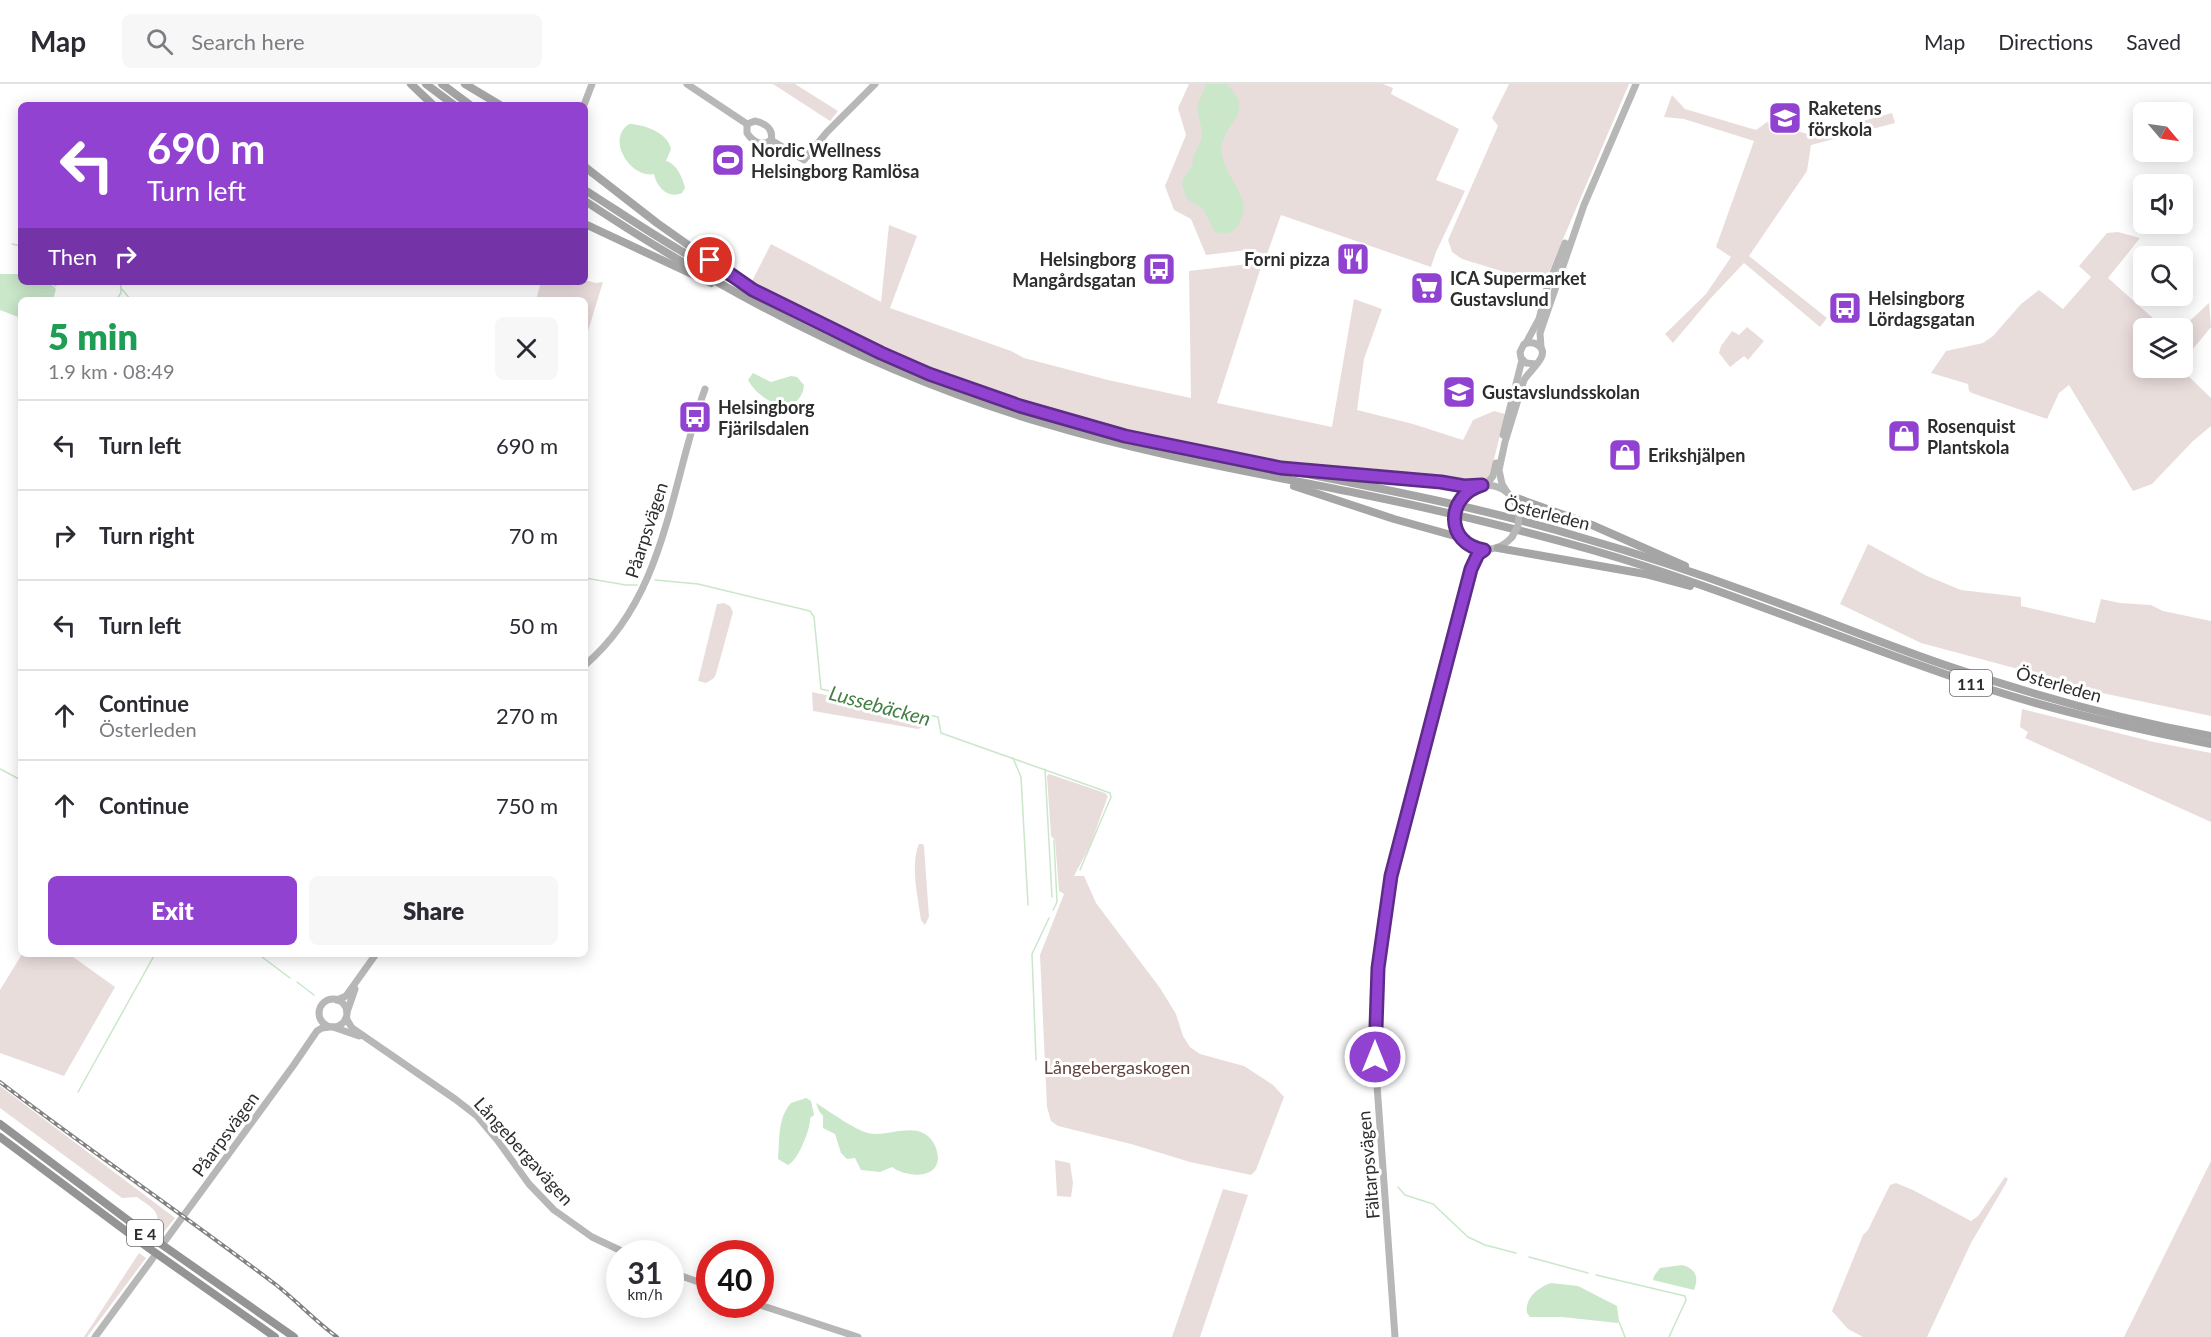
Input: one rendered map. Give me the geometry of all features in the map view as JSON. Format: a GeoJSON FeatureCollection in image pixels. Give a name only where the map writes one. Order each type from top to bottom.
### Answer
{"type":"FeatureCollection","features":[{"type":"Feature","properties":{"kind":"highway","name":"E 4"},"geometry":{"type":"LineString","coordinates":[[0,1124],[141,1230],[294,1337]]}},
{"type":"Feature","properties":{"kind":"highway","name":"E 4"},"geometry":{"type":"LineString","coordinates":[[0,1137],[150,1249],[275,1337]]}},
{"type":"Feature","properties":{"kind":"main road"},"geometry":{"type":"LineString","coordinates":[[411,84],[430,102]]}},
{"type":"Feature","properties":{"kind":"main road"},"geometry":{"type":"LineString","coordinates":[[426,84],[450,102]]}},
{"type":"Feature","properties":{"kind":"main road"},"geometry":{"type":"LineString","coordinates":[[442,84],[466,102]]}},
{"type":"Feature","properties":{"kind":"main road"},"geometry":{"type":"LineString","coordinates":[[465,84],[496,102]]}},
{"type":"Feature","properties":{"kind":"main road"},"geometry":{"type":"LineString","coordinates":[[588,169],[657,223],[746,285]]}},
{"type":"Feature","properties":{"kind":"main road","name":"Österleden"},"geometry":{"type":"LineString","coordinates":[[588,192],[692,258],[881,353],[968,389],[1125,436],[1430,499],[1576,536],[1719,582],[1947,666],[2014,688],[2126,718],[2211,736]]}},
{"type":"Feature","properties":{"kind":"main road","name":"Österleden"},"geometry":{"type":"LineString","coordinates":[[588,203],[649,242],[746,298],[851,351],[918,379],[1015,414],[1144,450],[1429,509],[1529,533],[1616,558],[1737,598],[1996,691],[2128,727],[2211,744]]}},
{"type":"Feature","properties":{"kind":"main road"},"geometry":{"type":"LineString","coordinates":[[588,226],[746,298]]}},
{"type":"Feature","properties":{"kind":"main road"},"geometry":{"type":"LineString","coordinates":[[1281,468],[1464,486],[1484,485]]}},
{"type":"Feature","properties":{"kind":"main road"},"geometry":{"type":"LineString","coordinates":[[1262,476],[1465,541]]}},
{"type":"Feature","properties":{"kind":"main road"},"geometry":{"type":"LineString","coordinates":[[1509,494],[1601,529],[1719,582]]}},
{"type":"Feature","properties":{"kind":"main road"},"geometry":{"type":"LineString","coordinates":[[1498,548],[1645,574],[1737,598]]}},
{"type":"Feature","properties":{"kind":"street"},"geometry":{"type":"LineString","coordinates":[[585,102],[592,84]]}},
{"type":"Feature","properties":{"kind":"street"},"geometry":{"type":"LineString","coordinates":[[687,84],[747,124]]}},
{"type":"Feature","properties":{"kind":"street"},"geometry":{"type":"LineString","coordinates":[[771,140],[804,160],[833,126],[875,84]]}},
{"type":"Feature","properties":{"kind":"street"},"geometry":{"type":"LineString","coordinates":[[1484,485],[1495,470],[1522,360],[1520,352],[1539,319],[1558,259],[1636,84]]}},
{"type":"Feature","properties":{"kind":"street"},"geometry":{"type":"LineString","coordinates":[[755,121],[768,126],[772,134],[771,140],[766,144],[757,142],[747,133],[747,124],[755,121]]}},
{"type":"Feature","properties":{"kind":"street"},"geometry":{"type":"LineString","coordinates":[[1509,494],[1501,488],[1484,485],[1473,488],[1459,500],[1454,522],[1465,541],[1484,550],[1498,548],[1512,537],[1518,526],[1519,514],[1516,503],[1500,477],[1500,460],[1524,380],[1542,356],[1540,333],[1584,205]]}},
{"type":"Feature","properties":{"kind":"street"},"geometry":{"type":"LineString","coordinates":[[1526,343],[1533,343],[1541,347]]}},
{"type":"Feature","properties":{"kind":"street"},"geometry":{"type":"LineString","coordinates":[[1522,360],[1536,364]]}},
{"type":"Feature","properties":{"kind":"street","name":"Påarpsvägen"},"geometry":{"type":"LineString","coordinates":[[588,662],[616,633],[650,574],[665,532],[696,413],[705,389]]}},
{"type":"Feature","properties":{"kind":"street","name":"Fältarpsvägen"},"geometry":{"type":"LineString","coordinates":[[1465,541],[1471,569]]}},
{"type":"Feature","properties":{"kind":"street","name":"Fältarpsvägen"},"geometry":{"type":"LineString","coordinates":[[1395,1337],[1375,1057],[1381,940],[1397,852],[1471,569],[1478,554],[1484,550]]}},
{"type":"Feature","properties":{"kind":"street"},"geometry":{"type":"LineString","coordinates":[[360,978],[342,1023],[331,1027],[321,1022],[319,1012],[324,1003],[346,996],[374,957]]}},
{"type":"Feature","properties":{"kind":"street"},"geometry":{"type":"LineString","coordinates":[[337,1000],[344,1005],[346,1015]]}},
{"type":"Feature","properties":{"kind":"street","name":"Påarpsvägen"},"geometry":{"type":"LineString","coordinates":[[308,1043],[319,1012]]}},
{"type":"Feature","properties":{"kind":"street","name":"Långebergavägen"},"geometry":{"type":"LineString","coordinates":[[346,1015],[350,1026],[477,1116],[536,1192],[560,1215],[606,1244]]}},
{"type":"Feature","properties":{"kind":"street","name":"Påarpsvägen"},"geometry":{"type":"LineString","coordinates":[[165,1241],[318,1030],[331,1027]]}},
{"type":"Feature","properties":{"kind":"street","name":"Långebergavägen"},"geometry":{"type":"LineString","coordinates":[[331,1027],[372,1041]]}},
{"type":"Feature","properties":{"kind":"street"},"geometry":{"type":"LineString","coordinates":[[95,1337],[153,1258]]}},
{"type":"Feature","properties":{"kind":"street"},"geometry":{"type":"LineString","coordinates":[[774,1310],[858,1337]]}},
{"type":"Feature","properties":{"kind":"green space"},"geometry":{"type":"Polygon","coordinates":[[[773,84],[795,84],[838,111],[830,121],[773,84]]]}},
{"type":"Feature","properties":{"kind":"green space"},"geometry":{"type":"Polygon","coordinates":[[[1189,84],[1383,84],[1393,88],[1391,94],[1459,129],[1436,180],[1465,191],[1431,267],[1281,215],[1267,254],[1247,250],[1206,255],[1191,219],[1174,210],[1165,186],[1186,135],[1178,108],[1189,84]]]}},
{"type":"Feature","properties":{"kind":"green space"},"geometry":{"type":"Polygon","coordinates":[[[1509,84],[1629,84],[1544,284],[1462,259],[1452,252],[1448,240],[1498,126],[1492,118],[1509,84]]]}},
{"type":"Feature","properties":{"kind":"green space"},"geometry":{"type":"Polygon","coordinates":[[[1672,95],[1685,109],[1756,130],[1767,122],[1811,135],[1892,113],[1895,123],[1811,145],[1807,171],[1749,256],[1827,318],[1820,327],[1744,263],[1673,343],[1665,334],[1706,294],[1731,257],[1716,247],[1754,141],[1684,119],[1664,117],[1672,95]]]}},
{"type":"Feature","properties":{"kind":"green space"},"geometry":{"type":"Polygon","coordinates":[[[889,225],[917,236],[890,308],[1011,351],[1024,358],[1108,380],[1191,398],[1189,271],[1248,264],[1261,267],[1217,403],[1332,427],[1354,299],[1382,309],[1364,359],[1357,410],[1463,440],[1473,420],[1494,411],[1505,414],[1490,476],[1486,480],[1471,484],[1338,470],[1287,463],[1091,422],[930,367],[809,313],[752,281],[771,244],[881,302],[889,225]]]}},
{"type":"Feature","properties":{"kind":"green space"},"geometry":{"type":"Polygon","coordinates":[[[2118,232],[2140,238],[2108,278],[2133,300],[2133,306],[2139,306],[2153,318],[2133,318],[2133,378],[2190,378],[2211,398],[2211,426],[2192,442],[2152,484],[2133,491],[2069,385],[2059,393],[2047,419],[1972,393],[1969,391],[1968,384],[1931,373],[1946,351],[1983,343],[1993,336],[2021,304],[2039,290],[2063,309],[2091,277],[2079,266],[2107,233],[2118,232]]]}},
{"type":"Feature","properties":{"kind":"green space"},"geometry":{"type":"Polygon","coordinates":[[[588,281],[603,282],[588,331],[588,297],[537,297],[540,285],[588,285],[588,281]]]}},
{"type":"Feature","properties":{"kind":"green space"},"geometry":{"type":"Polygon","coordinates":[[[2209,303],[2211,327],[2193,349],[2193,318],[2209,303]]]}},
{"type":"Feature","properties":{"kind":"green space"},"geometry":{"type":"Polygon","coordinates":[[[1747,327],[1764,341],[1748,360],[1744,356],[1730,367],[1719,353],[1721,346],[1732,331],[1739,335],[1747,327]]]}},
{"type":"Feature","properties":{"kind":"green space"},"geometry":{"type":"Polygon","coordinates":[[[1868,544],[1927,576],[1961,590],[2021,597],[2021,606],[2095,623],[2101,599],[2151,605],[2163,611],[2211,621],[2211,716],[2083,689],[2063,681],[1921,643],[1840,604],[1868,544]]]}},
{"type":"Feature","properties":{"kind":"green space"},"geometry":{"type":"Polygon","coordinates":[[[724,603],[730,606],[733,612],[716,674],[706,683],[698,681],[717,604],[724,603]]]}},
{"type":"Feature","properties":{"kind":"green space"},"geometry":{"type":"Polygon","coordinates":[[[812,692],[917,715],[929,723],[918,729],[813,711],[812,692]]]}},
{"type":"Feature","properties":{"kind":"green space"},"geometry":{"type":"Polygon","coordinates":[[[2022,709],[2154,742],[2211,753],[2211,822],[2025,738],[2028,732],[2020,727],[2022,709]]]}},
{"type":"Feature","properties":{"kind":"green space","name":"Långebergaskogen"},"geometry":{"type":"Polygon","coordinates":[[[1049,774],[1108,796],[1090,846],[1074,876],[1084,876],[1096,903],[1160,988],[1176,1014],[1183,1036],[1190,1047],[1200,1054],[1244,1066],[1273,1085],[1284,1097],[1256,1170],[1251,1175],[1190,1162],[1131,1144],[1058,1126],[1051,1121],[1047,1107],[1040,955],[1064,894],[1059,891],[1055,840],[1051,836],[1047,776],[1049,774]]]}},
{"type":"Feature","properties":{"kind":"green space"},"geometry":{"type":"Polygon","coordinates":[[[919,844],[924,846],[929,917],[925,925],[921,920],[916,881],[915,861],[919,844]]]}},
{"type":"Feature","properties":{"kind":"green space"},"geometry":{"type":"Polygon","coordinates":[[[20,957],[73,957],[115,987],[64,1076],[0,1053],[0,990],[20,957]]]}},
{"type":"Feature","properties":{"kind":"green space"},"geometry":{"type":"Polygon","coordinates":[[[0,1086],[175,1218],[163,1233],[157,1228],[156,1213],[150,1206],[137,1197],[122,1198],[0,1108],[0,1086]]]}},
{"type":"Feature","properties":{"kind":"green space"},"geometry":{"type":"Polygon","coordinates":[[[1055,1160],[1070,1163],[1073,1183],[1071,1197],[1057,1196],[1055,1160]]]}},
{"type":"Feature","properties":{"kind":"green space"},"geometry":{"type":"Polygon","coordinates":[[[2211,1161],[2211,1337],[2124,1337],[2211,1161]]]}},
{"type":"Feature","properties":{"kind":"green space"},"geometry":{"type":"Polygon","coordinates":[[[2005,1177],[2008,1179],[1971,1243],[1927,1337],[1863,1337],[1848,1329],[1832,1311],[1863,1235],[1868,1230],[1890,1185],[1896,1183],[1913,1190],[1971,1221],[1978,1216],[2005,1177]]]}},
{"type":"Feature","properties":{"kind":"green space"},"geometry":{"type":"Polygon","coordinates":[[[1223,1189],[1248,1195],[1200,1337],[1172,1337],[1223,1189]]]}},
{"type":"Feature","properties":{"kind":"green space"},"geometry":{"type":"Polygon","coordinates":[[[139,1253],[146,1258],[87,1337],[84,1337],[139,1253]]]}},
{"type":"Feature","properties":{"kind":"shaded area"},"geometry":{"type":"Polygon","coordinates":[[[1206,84],[1226,84],[1239,104],[1239,111],[1222,143],[1222,154],[1244,205],[1239,224],[1232,232],[1226,233],[1215,232],[1203,209],[1187,199],[1182,186],[1201,140],[1202,133],[1197,107],[1206,84]]]}},
{"type":"Feature","properties":{"kind":"shaded area"},"geometry":{"type":"Polygon","coordinates":[[[629,124],[648,128],[660,134],[669,143],[671,149],[666,161],[676,168],[681,176],[685,188],[682,193],[672,195],[664,191],[660,188],[654,174],[637,171],[630,165],[624,157],[620,139],[622,131],[629,124]]]}},
{"type":"Feature","properties":{"kind":"shaded area"},"geometry":{"type":"Polygon","coordinates":[[[0,274],[18,274],[18,285],[52,285],[56,289],[54,297],[18,297],[18,317],[0,310],[0,274]]]}},
{"type":"Feature","properties":{"kind":"shaded area"},"geometry":{"type":"Polygon","coordinates":[[[753,373],[771,382],[791,376],[797,377],[804,385],[801,396],[788,406],[776,404],[765,398],[751,385],[748,380],[753,373]]]}},
{"type":"Feature","properties":{"kind":"shaded area"},"geometry":{"type":"Polygon","coordinates":[[[806,1098],[811,1101],[814,1115],[810,1118],[803,1145],[792,1163],[788,1165],[778,1159],[781,1123],[791,1103],[806,1098]]]}},
{"type":"Feature","properties":{"kind":"shaded area"},"geometry":{"type":"Polygon","coordinates":[[[816,1103],[868,1133],[911,1130],[927,1135],[937,1150],[936,1166],[932,1171],[918,1175],[904,1173],[892,1167],[880,1172],[861,1170],[855,1158],[847,1159],[841,1153],[835,1134],[823,1128],[823,1116],[816,1103]]]}},
{"type":"Feature","properties":{"kind":"shaded area"},"geometry":{"type":"Polygon","coordinates":[[[1682,1265],[1695,1274],[1694,1290],[1653,1280],[1660,1268],[1682,1265]]]}},
{"type":"Feature","properties":{"kind":"shaded area"},"geometry":{"type":"Polygon","coordinates":[[[1551,1283],[1578,1286],[1617,1306],[1618,1323],[1562,1317],[1530,1317],[1527,1308],[1530,1298],[1551,1283]]]}},
{"type":"Feature","properties":{"kind":"waterway","name":"Lussebäcken"},"geometry":{"type":"LineString","coordinates":[[12,244],[18,245]]}},
{"type":"Feature","properties":{"kind":"waterway","name":"Lussebäcken"},"geometry":{"type":"LineString","coordinates":[[120,285],[128,297]]}},
{"type":"Feature","properties":{"kind":"waterway"},"geometry":{"type":"LineString","coordinates":[[118,297],[121,288]]}},
{"type":"Feature","properties":{"kind":"waterway","name":"Lussebäcken"},"geometry":{"type":"LineString","coordinates":[[588,579],[637,585]]}},
{"type":"Feature","properties":{"kind":"waterway","name":"Lussebäcken"},"geometry":{"type":"LineString","coordinates":[[655,580],[698,584],[810,611],[814,617],[821,689],[938,717],[941,733],[1110,793],[1111,797],[1080,870]]}},
{"type":"Feature","properties":{"kind":"waterway"},"geometry":{"type":"LineString","coordinates":[[1013,758],[1021,777],[1028,905]]}},
{"type":"Feature","properties":{"kind":"waterway"},"geometry":{"type":"LineString","coordinates":[[0,769],[18,778]]}},
{"type":"Feature","properties":{"kind":"waterway"},"geometry":{"type":"LineString","coordinates":[[1045,769],[1052,897]]}},
{"type":"Feature","properties":{"kind":"waterway"},"geometry":{"type":"LineString","coordinates":[[1053,910],[1057,902],[1054,840]]}},
{"type":"Feature","properties":{"kind":"waterway"},"geometry":{"type":"LineString","coordinates":[[1036,1060],[1032,954],[1049,918]]}},
{"type":"Feature","properties":{"kind":"waterway"},"geometry":{"type":"LineString","coordinates":[[78,1092],[153,957]]}},
{"type":"Feature","properties":{"kind":"waterway"},"geometry":{"type":"LineString","coordinates":[[262,957],[290,978]]}},
{"type":"Feature","properties":{"kind":"waterway"},"geometry":{"type":"LineString","coordinates":[[297,982],[314,995]]}},
{"type":"Feature","properties":{"kind":"waterway"},"geometry":{"type":"LineString","coordinates":[[1398,1187],[1405,1195],[1433,1204],[1468,1237],[1485,1245],[1516,1253]]}},
{"type":"Feature","properties":{"kind":"waterway"},"geometry":{"type":"LineString","coordinates":[[1529,1257],[1588,1273]]}},
{"type":"Feature","properties":{"kind":"waterway"},"geometry":{"type":"LineString","coordinates":[[1596,1275],[1685,1296],[1686,1300],[1669,1337]]}},
{"type":"Feature","properties":{"kind":"waterway"},"geometry":{"type":"LineString","coordinates":[[1619,1322],[1625,1337]]}},
{"type":"Feature","properties":{"kind":"railway"},"geometry":{"type":"LineString","coordinates":[[0,1082],[275,1284],[337,1337]]}},
{"type":"Feature","properties":{"kind":"place","name":"Raketens förskola"},"geometry":{"type":"Point","coordinates":[1785,118]}},
{"type":"Feature","properties":{"kind":"place","name":"Nordic Wellness Helsingborg Ramlösa"},"geometry":{"type":"Point","coordinates":[728,160]}},
{"type":"Feature","properties":{"kind":"place","name":"Forni pizza"},"geometry":{"type":"Point","coordinates":[1353,259]}},
{"type":"Feature","properties":{"kind":"place","name":"Helsingborg Mangårdsgatan"},"geometry":{"type":"Point","coordinates":[1159,269]}},
{"type":"Feature","properties":{"kind":"place","name":"ICA Supermarket Gustavslund"},"geometry":{"type":"Point","coordinates":[1427,288]}},
{"type":"Feature","properties":{"kind":"place","name":"Helsingborg Lördagsgatan"},"geometry":{"type":"Point","coordinates":[1845,308]}},
{"type":"Feature","properties":{"kind":"place","name":"Gustavslundsskolan"},"geometry":{"type":"Point","coordinates":[1459,392]}},
{"type":"Feature","properties":{"kind":"place","name":"Helsingborg Fjärilsdalen"},"geometry":{"type":"Point","coordinates":[695,417]}},
{"type":"Feature","properties":{"kind":"place","name":"Rosenquist Plantskola"},"geometry":{"type":"Point","coordinates":[1904,436]}},
{"type":"Feature","properties":{"kind":"place","name":"Erikshjälpen"},"geometry":{"type":"Point","coordinates":[1625,455]}},
{"type":"Feature","properties":{"kind":"route"},"geometry":{"type":"LineString","coordinates":[[710,260],[753,290],[881,353],[968,389],[1020,406],[1125,436],[1251,463],[1464,486],[1482,485],[1465,493],[1456,505],[1454,522],[1462,538],[1473,547],[1484,550],[1478,554],[1471,569],[1391,876],[1378,968],[1375,1057]]}}]}
